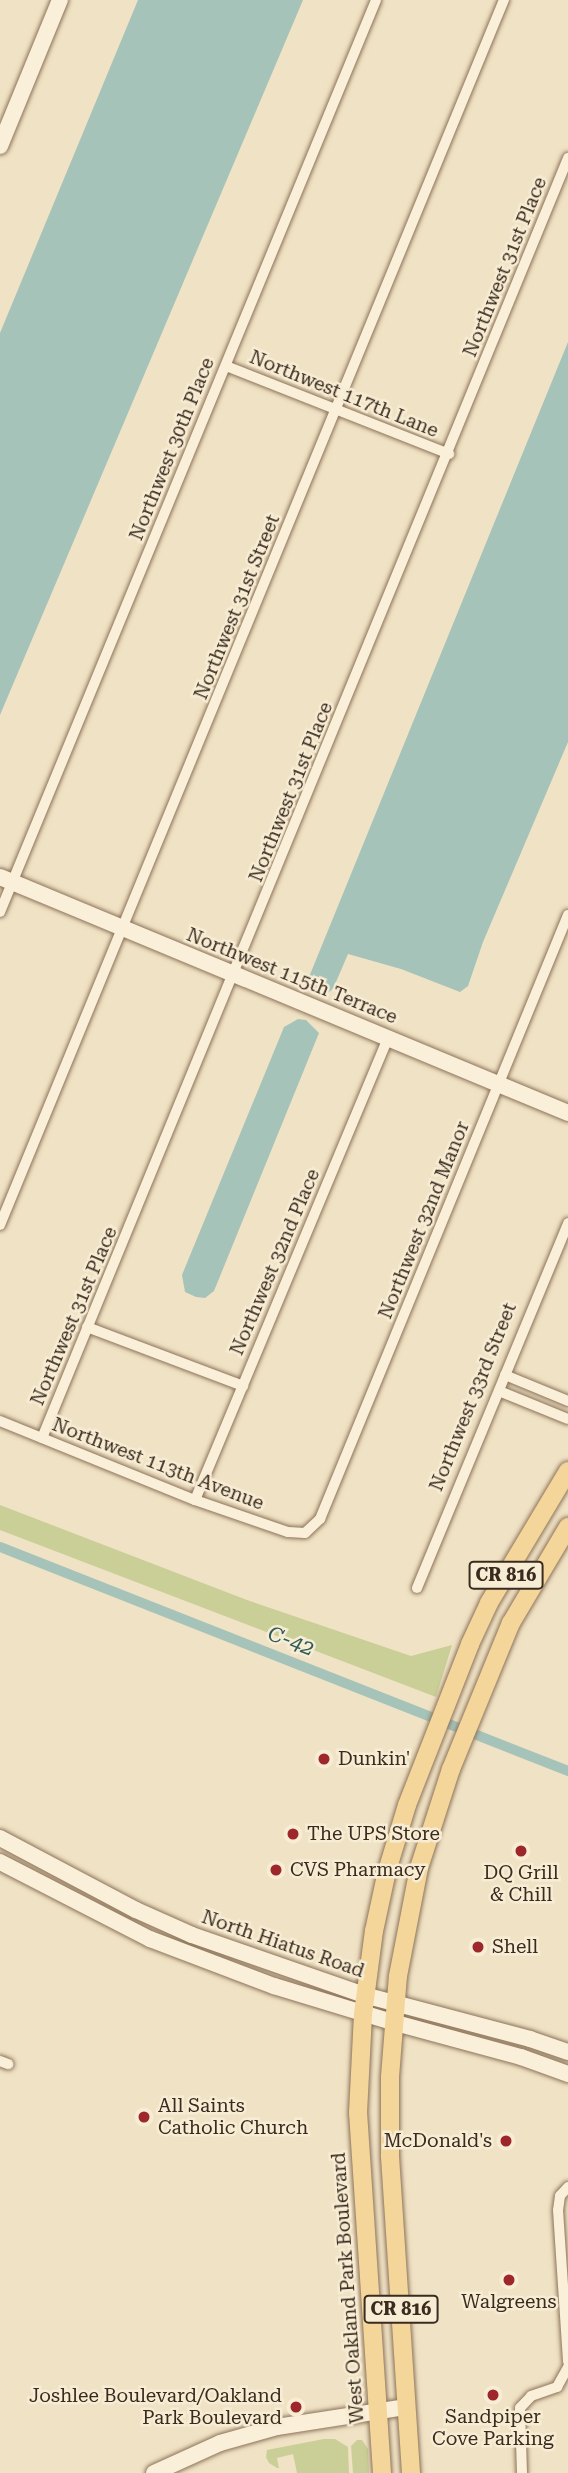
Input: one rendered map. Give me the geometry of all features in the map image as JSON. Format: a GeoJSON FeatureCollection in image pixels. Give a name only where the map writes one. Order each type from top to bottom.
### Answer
{"type":"FeatureCollection","features":[{"type":"Feature","properties":{"kind":"main road"},"geometry":{"type":"LineString","coordinates":[[0,146],[60,0]]}},
{"type":"Feature","properties":{"kind":"main road","name":"Northwest 115th Terrace"},"geometry":{"type":"LineString","coordinates":[[6,880],[568,1113]]}},
{"type":"Feature","properties":{"kind":"main road","name":"West Oakland Park Boulevard"},"geometry":{"type":"LineString","coordinates":[[382,2473],[359,2148],[363,2014],[387,1871],[425,1759],[489,1603],[568,1471]]}},
{"type":"Feature","properties":{"kind":"main road","name":"CR 816"},"geometry":{"type":"LineString","coordinates":[[411,2473],[390,2155],[394,2004],[419,1868],[451,1769],[511,1623],[568,1527]]}},
{"type":"Feature","properties":{"kind":"main road","name":"North Hiatus Road"},"geometry":{"type":"LineString","coordinates":[[0,1838],[136,1910],[192,1935],[365,1995],[530,2039],[568,2052]]}},
{"type":"Feature","properties":{"kind":"main road","name":"North Hiatus Road"},"geometry":{"type":"LineString","coordinates":[[0,1862],[150,1938],[274,1986],[363,2014],[521,2057],[568,2074]]}},
{"type":"Feature","properties":{"kind":"main road"},"geometry":{"type":"LineString","coordinates":[[154,2473],[220,2443],[268,2430],[406,2407]]}},
{"type":"Feature","properties":{"kind":"street","name":"Northwest 30th Place"},"geometry":{"type":"LineString","coordinates":[[0,912],[6,880],[226,366],[376,0]]}},
{"type":"Feature","properties":{"kind":"street","name":"Northwest 31st Street"},"geometry":{"type":"LineString","coordinates":[[0,1226],[504,0]]}},
{"type":"Feature","properties":{"kind":"street","name":"Northwest 31st Place"},"geometry":{"type":"LineString","coordinates":[[42,1438],[235,976],[568,158]]}},
{"type":"Feature","properties":{"kind":"street","name":"Northwest 117th Lane"},"geometry":{"type":"LineString","coordinates":[[226,366],[449,454]]}},
{"type":"Feature","properties":{"kind":"street","name":"Northwest 32nd Manor"},"geometry":{"type":"LineString","coordinates":[[305,1533],[320,1519],[568,915]]}},
{"type":"Feature","properties":{"kind":"street","name":"Northwest 32nd Place"},"geometry":{"type":"LineString","coordinates":[[195,1500],[388,1038]]}},
{"type":"Feature","properties":{"kind":"street","name":"Northwest 33rd Street"},"geometry":{"type":"LineString","coordinates":[[417,1588],[568,1223]]}},
{"type":"Feature","properties":{"kind":"street"},"geometry":{"type":"LineString","coordinates":[[88,1328],[243,1386]]}},
{"type":"Feature","properties":{"kind":"street"},"geometry":{"type":"LineString","coordinates":[[505,1375],[568,1401]]}},
{"type":"Feature","properties":{"kind":"street"},"geometry":{"type":"LineString","coordinates":[[499,1391],[568,1419]]}},
{"type":"Feature","properties":{"kind":"street","name":"Northwest 113th Avenue"},"geometry":{"type":"LineString","coordinates":[[0,1421],[195,1500],[288,1532],[305,1533]]}},
{"type":"Feature","properties":{"kind":"street"},"geometry":{"type":"LineString","coordinates":[[522,2473],[520,2408],[531,2396],[557,2387],[568,2365],[558,2210],[565,2190]]}},
{"type":"Feature","properties":{"kind":"green space"},"geometry":{"type":"Polygon","coordinates":[[[0,1505],[247,1600],[411,1656],[452,1645],[436,1697],[0,1530],[0,1505]]]}},
{"type":"Feature","properties":{"kind":"green space"},"geometry":{"type":"Polygon","coordinates":[[[335,2439],[348,2447],[349,2473],[297,2473],[293,2454],[277,2458],[279,2468],[269,2463],[266,2457],[267,2450],[335,2439]]]}},
{"type":"Feature","properties":{"kind":"green space"},"geometry":{"type":"Polygon","coordinates":[[[357,2440],[362,2440],[368,2449],[369,2473],[353,2473],[351,2446],[357,2440]]]}},
{"type":"Feature","properties":{"kind":"water"},"geometry":{"type":"Polygon","coordinates":[[[138,0],[303,0],[0,715],[0,333],[138,0]]]}},
{"type":"Feature","properties":{"kind":"water"},"geometry":{"type":"Polygon","coordinates":[[[568,342],[568,742],[483,942],[468,986],[460,992],[401,969],[348,954],[333,989],[325,995],[310,987],[309,977],[568,342]]]}},
{"type":"Feature","properties":{"kind":"water"},"geometry":{"type":"Polygon","coordinates":[[[298,1019],[306,1020],[319,1033],[214,1291],[205,1298],[196,1297],[185,1292],[182,1275],[284,1027],[298,1019]]]}},
{"type":"Feature","properties":{"kind":"waterway","name":"C-42"},"geometry":{"type":"LineString","coordinates":[[0,1547],[568,1771]]}},
{"type":"Feature","properties":{"kind":"place","name":"Dunkin'"},"geometry":{"type":"Point","coordinates":[324,1759]}},
{"type":"Feature","properties":{"kind":"place","name":"The UPS Store"},"geometry":{"type":"Point","coordinates":[293,1834]}},
{"type":"Feature","properties":{"kind":"place","name":"DQ Grill & Chill"},"geometry":{"type":"Point","coordinates":[521,1851]}},
{"type":"Feature","properties":{"kind":"place","name":"CVS Pharmacy"},"geometry":{"type":"Point","coordinates":[276,1870]}},
{"type":"Feature","properties":{"kind":"place","name":"Shell"},"geometry":{"type":"Point","coordinates":[478,1947]}},
{"type":"Feature","properties":{"kind":"place","name":"All Saints Catholic Church"},"geometry":{"type":"Point","coordinates":[144,2117]}},
{"type":"Feature","properties":{"kind":"place","name":"McDonald's"},"geometry":{"type":"Point","coordinates":[506,2141]}},
{"type":"Feature","properties":{"kind":"place","name":"Walgreens"},"geometry":{"type":"Point","coordinates":[509,2280]}},
{"type":"Feature","properties":{"kind":"place","name":"Sandpiper Cove Parking"},"geometry":{"type":"Point","coordinates":[493,2395]}},
{"type":"Feature","properties":{"kind":"place","name":"Joshlee Boulevard/Oakland Park Boulevard"},"geometry":{"type":"Point","coordinates":[296,2407]}}]}
